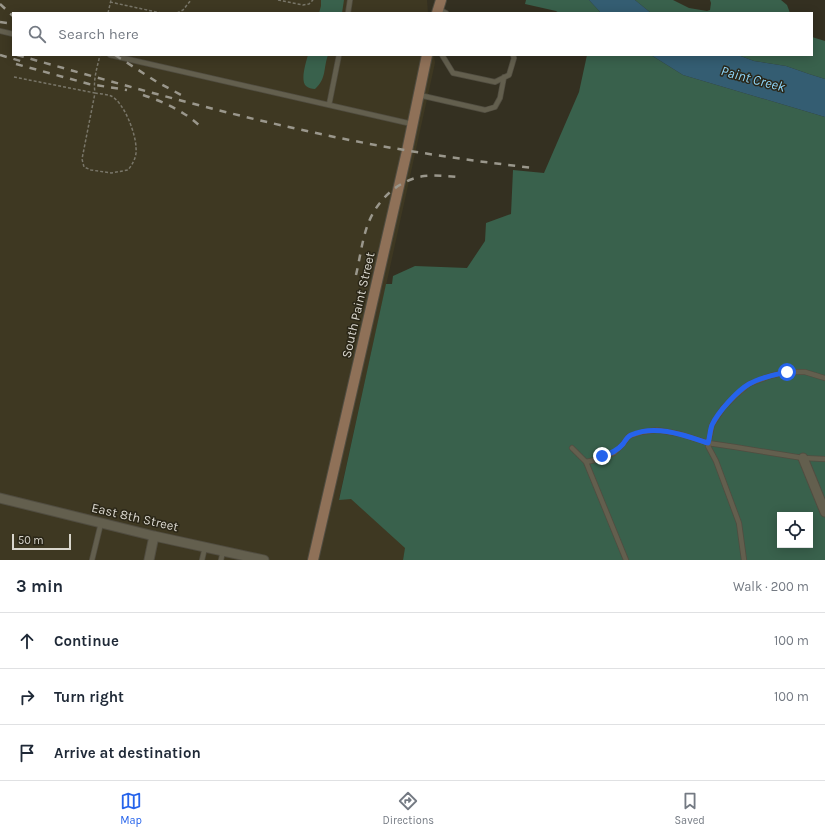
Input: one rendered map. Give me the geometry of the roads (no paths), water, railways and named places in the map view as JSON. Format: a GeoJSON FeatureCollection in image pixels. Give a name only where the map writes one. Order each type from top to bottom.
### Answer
{"type":"FeatureCollection","features":[{"type":"Feature","properties":{"kind":"main road","name":"South Paint Street"},"geometry":{"type":"LineString","coordinates":[[313,560],[427,56]]}},
{"type":"Feature","properties":{"kind":"street"},"geometry":{"type":"LineString","coordinates":[[803,458],[825,512]]}},
{"type":"Feature","properties":{"kind":"street","name":"East 8th Street"},"geometry":{"type":"LineString","coordinates":[[0,498],[205,547],[222,556],[264,560]]}},
{"type":"Feature","properties":{"kind":"street"},"geometry":{"type":"LineString","coordinates":[[149,560],[154,536]]}},
{"type":"Feature","properties":{"kind":"lane"},"geometry":{"type":"LineString","coordinates":[[348,12],[350,0]]}},
{"type":"Feature","properties":{"kind":"lane"},"geometry":{"type":"LineString","coordinates":[[0,31],[12,34]]}},
{"type":"Feature","properties":{"kind":"lane"},"geometry":{"type":"LineString","coordinates":[[114,56],[412,124]]}},
{"type":"Feature","properties":{"kind":"lane"},"geometry":{"type":"LineString","coordinates":[[329,105],[339,56]]}},
{"type":"Feature","properties":{"kind":"lane"},"geometry":{"type":"LineString","coordinates":[[443,56],[453,73],[495,82],[509,75],[513,56]]}},
{"type":"Feature","properties":{"kind":"lane"},"geometry":{"type":"LineString","coordinates":[[419,95],[485,110],[495,107],[500,98],[504,77]]}},
{"type":"Feature","properties":{"kind":"lane"},"geometry":{"type":"LineString","coordinates":[[744,560],[739,523],[716,461],[708,446],[712,425],[723,408],[736,394],[749,384],[770,376],[787,372],[805,372],[825,378]]}},
{"type":"Feature","properties":{"kind":"lane"},"geometry":{"type":"LineString","coordinates":[[586,462],[614,452],[629,436],[657,430],[680,434],[708,443],[736,446],[803,458],[825,459]]}},
{"type":"Feature","properties":{"kind":"lane"},"geometry":{"type":"LineString","coordinates":[[572,448],[586,462],[626,560]]}},
{"type":"Feature","properties":{"kind":"lane"},"geometry":{"type":"LineString","coordinates":[[92,560],[101,523]]}},
{"type":"Feature","properties":{"kind":"lane"},"geometry":{"type":"LineString","coordinates":[[202,560],[205,547]]}},
{"type":"Feature","properties":{"kind":"water"},"geometry":{"type":"Polygon","coordinates":[[[589,0],[635,0],[650,12],[600,12],[589,0]]]}},
{"type":"Feature","properties":{"kind":"water","name":"Paint Creek"},"geometry":{"type":"Polygon","coordinates":[[[653,56],[741,56],[754,61],[786,66],[825,79],[825,117],[683,75],[653,56]]]}},
{"type":"Feature","properties":{"kind":"railway"},"geometry":{"type":"LineString","coordinates":[[0,4],[12,15]]}},
{"type":"Feature","properties":{"kind":"railway"},"geometry":{"type":"LineString","coordinates":[[0,22],[12,24]]}},
{"type":"Feature","properties":{"kind":"railway"},"geometry":{"type":"LineString","coordinates":[[0,55],[24,62]]}},
{"type":"Feature","properties":{"kind":"railway"},"geometry":{"type":"LineString","coordinates":[[21,56],[197,105],[270,123],[363,143],[476,161],[533,168]]}},
{"type":"Feature","properties":{"kind":"railway"},"geometry":{"type":"LineString","coordinates":[[117,56],[157,82],[185,97]]}},
{"type":"Feature","properties":{"kind":"railway"},"geometry":{"type":"LineString","coordinates":[[16,64],[89,84],[127,90]]}},
{"type":"Feature","properties":{"kind":"railway"},"geometry":{"type":"LineString","coordinates":[[143,95],[174,108],[189,117],[202,128]]}},
{"type":"Feature","properties":{"kind":"railway"},"geometry":{"type":"LineString","coordinates":[[356,275],[368,224],[377,207],[390,192],[414,178],[424,176],[457,177]]}}]}
